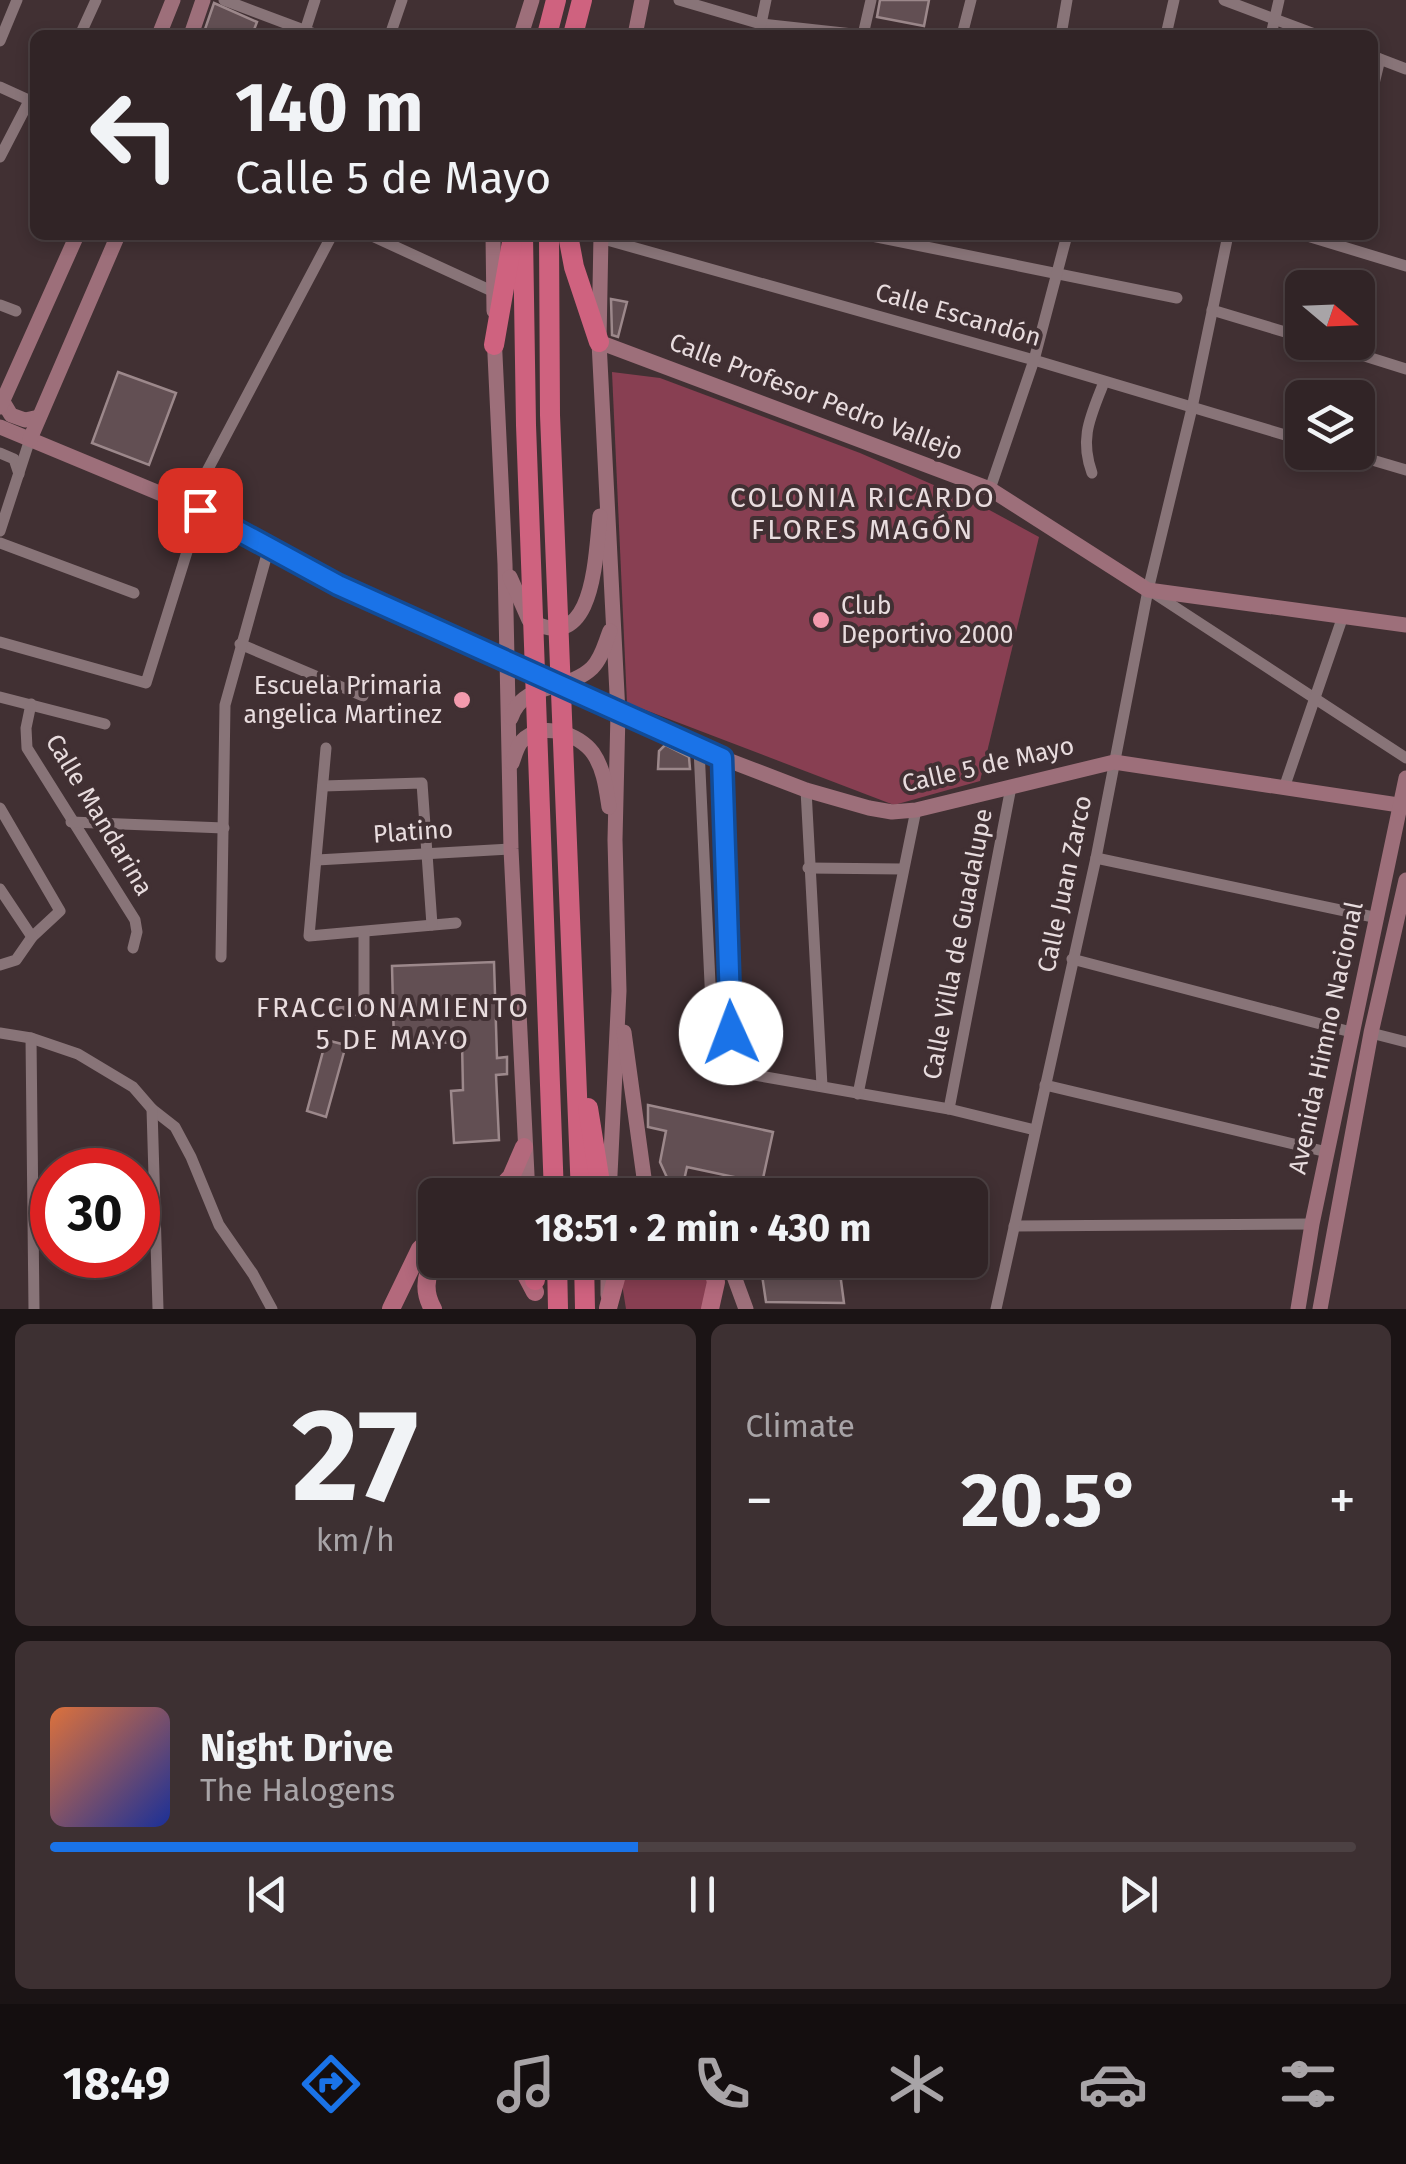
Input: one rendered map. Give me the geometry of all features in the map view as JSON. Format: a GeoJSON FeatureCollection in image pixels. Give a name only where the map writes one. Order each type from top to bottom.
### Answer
{"type":"FeatureCollection","features":[{"type":"Feature","properties":{"kind":"highway"},"geometry":{"type":"LineString","coordinates":[[548,30],[556,0]]}},
{"type":"Feature","properties":{"kind":"highway"},"geometry":{"type":"LineString","coordinates":[[575,30],[582,0]]}},
{"type":"Feature","properties":{"kind":"highway"},"geometry":{"type":"LineString","coordinates":[[494,345],[512,240]]}},
{"type":"Feature","properties":{"kind":"highway"},"geometry":{"type":"LineString","coordinates":[[523,240],[526,425],[553,1178]]}},
{"type":"Feature","properties":{"kind":"highway"},"geometry":{"type":"LineString","coordinates":[[549,240],[550,415],[580,1178]]}},
{"type":"Feature","properties":{"kind":"highway"},"geometry":{"type":"LineString","coordinates":[[569,240],[598,342]]}},
{"type":"Feature","properties":{"kind":"highway"},"geometry":{"type":"LineString","coordinates":[[541,1178],[549,1038]]}},
{"type":"Feature","properties":{"kind":"highway"},"geometry":{"type":"LineString","coordinates":[[576,1048],[603,1178]]}},
{"type":"Feature","properties":{"kind":"highway"},"geometry":{"type":"LineString","coordinates":[[557,1278],[558,1309]]}},
{"type":"Feature","properties":{"kind":"highway"},"geometry":{"type":"LineString","coordinates":[[585,1278],[586,1309]]}},
{"type":"Feature","properties":{"kind":"main road"},"geometry":{"type":"LineString","coordinates":[[162,30],[173,0]]}},
{"type":"Feature","properties":{"kind":"main road"},"geometry":{"type":"LineString","coordinates":[[193,30],[202,0]]}},
{"type":"Feature","properties":{"kind":"main road"},"geometry":{"type":"LineString","coordinates":[[523,30],[532,0]]}},
{"type":"Feature","properties":{"kind":"main road"},"geometry":{"type":"LineString","coordinates":[[636,30],[642,0]]}},
{"type":"Feature","properties":{"kind":"main road"},"geometry":{"type":"LineString","coordinates":[[39,417],[25,420],[11,416],[1,403],[74,240]]}},
{"type":"Feature","properties":{"kind":"main road"},"geometry":{"type":"LineString","coordinates":[[30,439],[116,240]]}},
{"type":"Feature","properties":{"kind":"main road"},"geometry":{"type":"LineString","coordinates":[[493,240],[511,849],[527,1178]]}},
{"type":"Feature","properties":{"kind":"main road"},"geometry":{"type":"LineString","coordinates":[[601,240],[598,342],[618,713],[615,840],[619,991],[607,1178]]}},
{"type":"Feature","properties":{"kind":"main road","name":"Calle Profesor Pedro Vallejo"},"geometry":{"type":"LineString","coordinates":[[598,342],[990,489],[1148,590],[1406,625]]}},
{"type":"Feature","properties":{"kind":"main road","name":"Calle 5 de Mayo"},"geometry":{"type":"LineString","coordinates":[[0,427],[195,507],[338,585],[699,749],[806,790],[869,808],[892,812],[916,810],[1114,762],[1403,806]]}},
{"type":"Feature","properties":{"kind":"main road"},"geometry":{"type":"LineString","coordinates":[[505,564],[529,620],[555,630],[571,622],[589,599],[605,481]]}},
{"type":"Feature","properties":{"kind":"main road"},"geometry":{"type":"LineString","coordinates":[[508,727],[515,705],[522,698],[593,667],[613,622]]}},
{"type":"Feature","properties":{"kind":"main road"},"geometry":{"type":"LineString","coordinates":[[510,788],[510,768],[520,743],[531,735],[548,731],[571,734],[582,741],[600,764],[615,840]]}},
{"type":"Feature","properties":{"kind":"main road","name":"Avenida Himno Nacional"},"geometry":{"type":"LineString","coordinates":[[1298,1309],[1312,1224],[1406,778]]}},
{"type":"Feature","properties":{"kind":"main road","name":"Avenida Himno Nacional"},"geometry":{"type":"LineString","coordinates":[[1320,1309],[1371,1032],[1406,880]]}},
{"type":"Feature","properties":{"kind":"main road"},"geometry":{"type":"LineString","coordinates":[[619,991],[643,1178]]}},
{"type":"Feature","properties":{"kind":"main road"},"geometry":{"type":"LineString","coordinates":[[510,1178],[524,1147]]}},
{"type":"Feature","properties":{"kind":"main road"},"geometry":{"type":"LineString","coordinates":[[391,1309],[418,1253]]}},
{"type":"Feature","properties":{"kind":"main road"},"geometry":{"type":"LineString","coordinates":[[427,1278],[433,1309]]}},
{"type":"Feature","properties":{"kind":"main road"},"geometry":{"type":"LineString","coordinates":[[608,1278],[608,1308]]}},
{"type":"Feature","properties":{"kind":"main road"},"geometry":{"type":"LineString","coordinates":[[608,1308],[616,1278]]}},
{"type":"Feature","properties":{"kind":"main road"},"geometry":{"type":"LineString","coordinates":[[710,1309],[715,1278]]}},
{"type":"Feature","properties":{"kind":"main road"},"geometry":{"type":"LineString","coordinates":[[735,1278],[746,1309]]}},
{"type":"Feature","properties":{"kind":"street"},"geometry":{"type":"LineString","coordinates":[[0,41],[17,0]]}},
{"type":"Feature","properties":{"kind":"street"},"geometry":{"type":"LineString","coordinates":[[82,30],[96,0]]}},
{"type":"Feature","properties":{"kind":"street"},"geometry":{"type":"LineString","coordinates":[[224,0],[303,30]]}},
{"type":"Feature","properties":{"kind":"street"},"geometry":{"type":"LineString","coordinates":[[311,30],[316,0]]}},
{"type":"Feature","properties":{"kind":"street"},"geometry":{"type":"LineString","coordinates":[[392,30],[402,0]]}},
{"type":"Feature","properties":{"kind":"street"},"geometry":{"type":"LineString","coordinates":[[679,0],[761,24],[817,30]]}},
{"type":"Feature","properties":{"kind":"street"},"geometry":{"type":"LineString","coordinates":[[761,24],[766,0]]}},
{"type":"Feature","properties":{"kind":"street"},"geometry":{"type":"LineString","coordinates":[[864,30],[871,0]]}},
{"type":"Feature","properties":{"kind":"street"},"geometry":{"type":"LineString","coordinates":[[963,30],[970,0]]}},
{"type":"Feature","properties":{"kind":"street"},"geometry":{"type":"LineString","coordinates":[[1061,30],[1067,0]]}},
{"type":"Feature","properties":{"kind":"street"},"geometry":{"type":"LineString","coordinates":[[1167,30],[1174,0]]}},
{"type":"Feature","properties":{"kind":"street"},"geometry":{"type":"LineString","coordinates":[[1224,0],[1304,30]]}},
{"type":"Feature","properties":{"kind":"street"},"geometry":{"type":"LineString","coordinates":[[1272,30],[1279,0]]}},
{"type":"Feature","properties":{"kind":"street"},"geometry":{"type":"LineString","coordinates":[[1378,59],[1406,68]]}},
{"type":"Feature","properties":{"kind":"street"},"geometry":{"type":"LineString","coordinates":[[0,87],[30,101]]}},
{"type":"Feature","properties":{"kind":"street"},"geometry":{"type":"LineString","coordinates":[[0,158],[30,106]]}},
{"type":"Feature","properties":{"kind":"street"},"geometry":{"type":"LineString","coordinates":[[0,642],[146,684],[195,507],[329,240]]}},
{"type":"Feature","properties":{"kind":"street"},"geometry":{"type":"LineString","coordinates":[[381,240],[494,292]]}},
{"type":"Feature","properties":{"kind":"street","name":"Calle Escandón"},"geometry":{"type":"LineString","coordinates":[[615,240],[1285,435]]}},
{"type":"Feature","properties":{"kind":"street"},"geometry":{"type":"LineString","coordinates":[[891,240],[1177,298]]}},
{"type":"Feature","properties":{"kind":"street"},"geometry":{"type":"LineString","coordinates":[[990,489],[1034,360],[1065,240]]}},
{"type":"Feature","properties":{"kind":"street","name":"Calle Juan Zarco"},"geometry":{"type":"LineString","coordinates":[[996,1309],[1096,858],[1148,590],[1227,240]]}},
{"type":"Feature","properties":{"kind":"street"},"geometry":{"type":"LineString","coordinates":[[1338,240],[1406,266]]}},
{"type":"Feature","properties":{"kind":"street"},"geometry":{"type":"LineString","coordinates":[[0,305],[16,311]]}},
{"type":"Feature","properties":{"kind":"street"},"geometry":{"type":"LineString","coordinates":[[1212,310],[1285,332]]}},
{"type":"Feature","properties":{"kind":"street"},"geometry":{"type":"LineString","coordinates":[[1375,359],[1406,368]]}},
{"type":"Feature","properties":{"kind":"street"},"geometry":{"type":"LineString","coordinates":[[1092,473],[1084,450],[1086,430],[1104,382]]}},
{"type":"Feature","properties":{"kind":"street"},"geometry":{"type":"LineString","coordinates":[[0,531],[30,439]]}},
{"type":"Feature","properties":{"kind":"street"},"geometry":{"type":"LineString","coordinates":[[0,452],[14,459],[19,474]]}},
{"type":"Feature","properties":{"kind":"street"},"geometry":{"type":"LineString","coordinates":[[1375,461],[1406,470]]}},
{"type":"Feature","properties":{"kind":"street"},"geometry":{"type":"LineString","coordinates":[[0,543],[134,593]]}},
{"type":"Feature","properties":{"kind":"street"},"geometry":{"type":"LineString","coordinates":[[221,956],[225,705],[269,547]]}},
{"type":"Feature","properties":{"kind":"street"},"geometry":{"type":"LineString","coordinates":[[1148,590],[1406,758]]}},
{"type":"Feature","properties":{"kind":"street"},"geometry":{"type":"LineString","coordinates":[[1284,788],[1343,616]]}},
{"type":"Feature","properties":{"kind":"street"},"geometry":{"type":"LineString","coordinates":[[240,644],[363,696]]}},
{"type":"Feature","properties":{"kind":"street"},"geometry":{"type":"LineString","coordinates":[[0,696],[104,724]]}},
{"type":"Feature","properties":{"kind":"street","name":"Calle Mandarina"},"geometry":{"type":"LineString","coordinates":[[32,704],[26,728],[27,748],[135,920],[137,932],[132,948]]}},
{"type":"Feature","properties":{"kind":"street"},"geometry":{"type":"LineString","coordinates":[[326,748],[310,936],[456,923]]}},
{"type":"Feature","properties":{"kind":"street"},"geometry":{"type":"LineString","coordinates":[[699,749],[714,1068],[949,1108],[1035,1130]]}},
{"type":"Feature","properties":{"kind":"street"},"geometry":{"type":"LineString","coordinates":[[722,758],[732,1072]]}},
{"type":"Feature","properties":{"kind":"street"},"geometry":{"type":"LineString","coordinates":[[323,786],[422,783],[432,925]]}},
{"type":"Feature","properties":{"kind":"street","name":"Calle Villa de Guadalupe"},"geometry":{"type":"LineString","coordinates":[[949,1108],[1011,787]]}},
{"type":"Feature","properties":{"kind":"street"},"geometry":{"type":"LineString","coordinates":[[806,790],[822,1086]]}},
{"type":"Feature","properties":{"kind":"street"},"geometry":{"type":"LineString","coordinates":[[0,808],[60,911],[32,937],[16,960],[2,966]]}},
{"type":"Feature","properties":{"kind":"street"},"geometry":{"type":"LineString","coordinates":[[858,1094],[916,810]]}},
{"type":"Feature","properties":{"kind":"street"},"geometry":{"type":"LineString","coordinates":[[71,822],[224,828]]}},
{"type":"Feature","properties":{"kind":"street","name":"Platino"},"geometry":{"type":"LineString","coordinates":[[317,860],[511,849]]}},
{"type":"Feature","properties":{"kind":"street"},"geometry":{"type":"LineString","coordinates":[[1096,858],[1378,918]]}},
{"type":"Feature","properties":{"kind":"street"},"geometry":{"type":"LineString","coordinates":[[808,868],[902,869]]}},
{"type":"Feature","properties":{"kind":"street"},"geometry":{"type":"LineString","coordinates":[[0,888],[32,937]]}},
{"type":"Feature","properties":{"kind":"street"},"geometry":{"type":"LineString","coordinates":[[708,916],[727,916]]}},
{"type":"Feature","properties":{"kind":"street"},"geometry":{"type":"LineString","coordinates":[[364,932],[364,1011]]}},
{"type":"Feature","properties":{"kind":"street"},"geometry":{"type":"LineString","coordinates":[[1072,959],[1352,1032]]}},
{"type":"Feature","properties":{"kind":"street"},"geometry":{"type":"LineString","coordinates":[[333,1012],[382,1009]]}},
{"type":"Feature","properties":{"kind":"street"},"geometry":{"type":"LineString","coordinates":[[1371,1032],[1406,1042]]}},
{"type":"Feature","properties":{"kind":"street"},"geometry":{"type":"LineString","coordinates":[[0,1033],[30,1038],[92,1062],[133,1087],[175,1127],[192,1157],[219,1225],[272,1309]]}},
{"type":"Feature","properties":{"kind":"street"},"geometry":{"type":"LineString","coordinates":[[30,1038],[34,1309]]}},
{"type":"Feature","properties":{"kind":"street"},"geometry":{"type":"LineString","coordinates":[[1044,1086],[1328,1152]]}},
{"type":"Feature","properties":{"kind":"street"},"geometry":{"type":"LineString","coordinates":[[152,1109],[158,1309]]}},
{"type":"Feature","properties":{"kind":"street"},"geometry":{"type":"LineString","coordinates":[[1014,1226],[1312,1224]]}},
{"type":"Feature","properties":{"kind":"shaded area","name":"Club Deportivo 2000"},"geometry":{"type":"Polygon","coordinates":[[[612,372],[660,378],[860,453],[982,506],[1039,537],[980,781],[894,805],[627,703],[612,372]]]}},
{"type":"Feature","properties":{"kind":"shaded area"},"geometry":{"type":"Polygon","coordinates":[[[624,1278],[708,1278],[704,1309],[626,1309],[624,1278]]]}},
{"type":"Feature","properties":{"kind":"building"},"geometry":{"type":"Polygon","coordinates":[[[880,0],[929,0],[924,26],[877,17],[880,0]]]}},
{"type":"Feature","properties":{"kind":"building"},"geometry":{"type":"Polygon","coordinates":[[[214,3],[257,22],[254,30],[205,30],[214,3]]]}},
{"type":"Feature","properties":{"kind":"building"},"geometry":{"type":"Polygon","coordinates":[[[611,299],[627,302],[618,337],[612,335],[611,299]]]}},
{"type":"Feature","properties":{"kind":"building"},"geometry":{"type":"Polygon","coordinates":[[[118,372],[176,393],[149,465],[92,443],[118,372]]]}},
{"type":"Feature","properties":{"kind":"building"},"geometry":{"type":"Polygon","coordinates":[[[665,745],[689,757],[690,769],[658,769],[659,751],[665,745]]]}},
{"type":"Feature","properties":{"kind":"building"},"geometry":{"type":"Polygon","coordinates":[[[494,962],[497,1058],[507,1057],[507,1074],[496,1075],[499,1140],[454,1143],[451,1091],[463,1090],[462,1042],[394,1045],[392,966],[494,962]]]}},
{"type":"Feature","properties":{"kind":"building"},"geometry":{"type":"Polygon","coordinates":[[[326,1040],[346,1045],[326,1117],[307,1111],[326,1040]]]}},
{"type":"Feature","properties":{"kind":"building"},"geometry":{"type":"Polygon","coordinates":[[[648,1105],[773,1132],[763,1178],[739,1178],[687,1167],[685,1178],[667,1178],[660,1162],[666,1131],[648,1127],[648,1105]]]}},
{"type":"Feature","properties":{"kind":"building"},"geometry":{"type":"Polygon","coordinates":[[[762,1278],[841,1278],[844,1303],[766,1302],[762,1278]]]}},
{"type":"Feature","properties":{"kind":"place","name":"Club Deportivo 2000"},"geometry":{"type":"Point","coordinates":[821,620]}},
{"type":"Feature","properties":{"kind":"place","name":"Escuela Primaria angelica Martinez"},"geometry":{"type":"Point","coordinates":[462,700]}},
{"type":"Feature","properties":{"kind":"district","name":"COLONIA RICARDO FLORES MAGÓN"},"geometry":{"type":"Point","coordinates":[863,513]}},
{"type":"Feature","properties":{"kind":"district","name":"FRACCIONAMIENTO 5 DE MAYO"},"geometry":{"type":"Point","coordinates":[393,1023]}},
{"type":"Feature","properties":{"kind":"route"},"geometry":{"type":"LineString","coordinates":[[200,510],[338,585],[722,758],[731,1033]]}}]}
